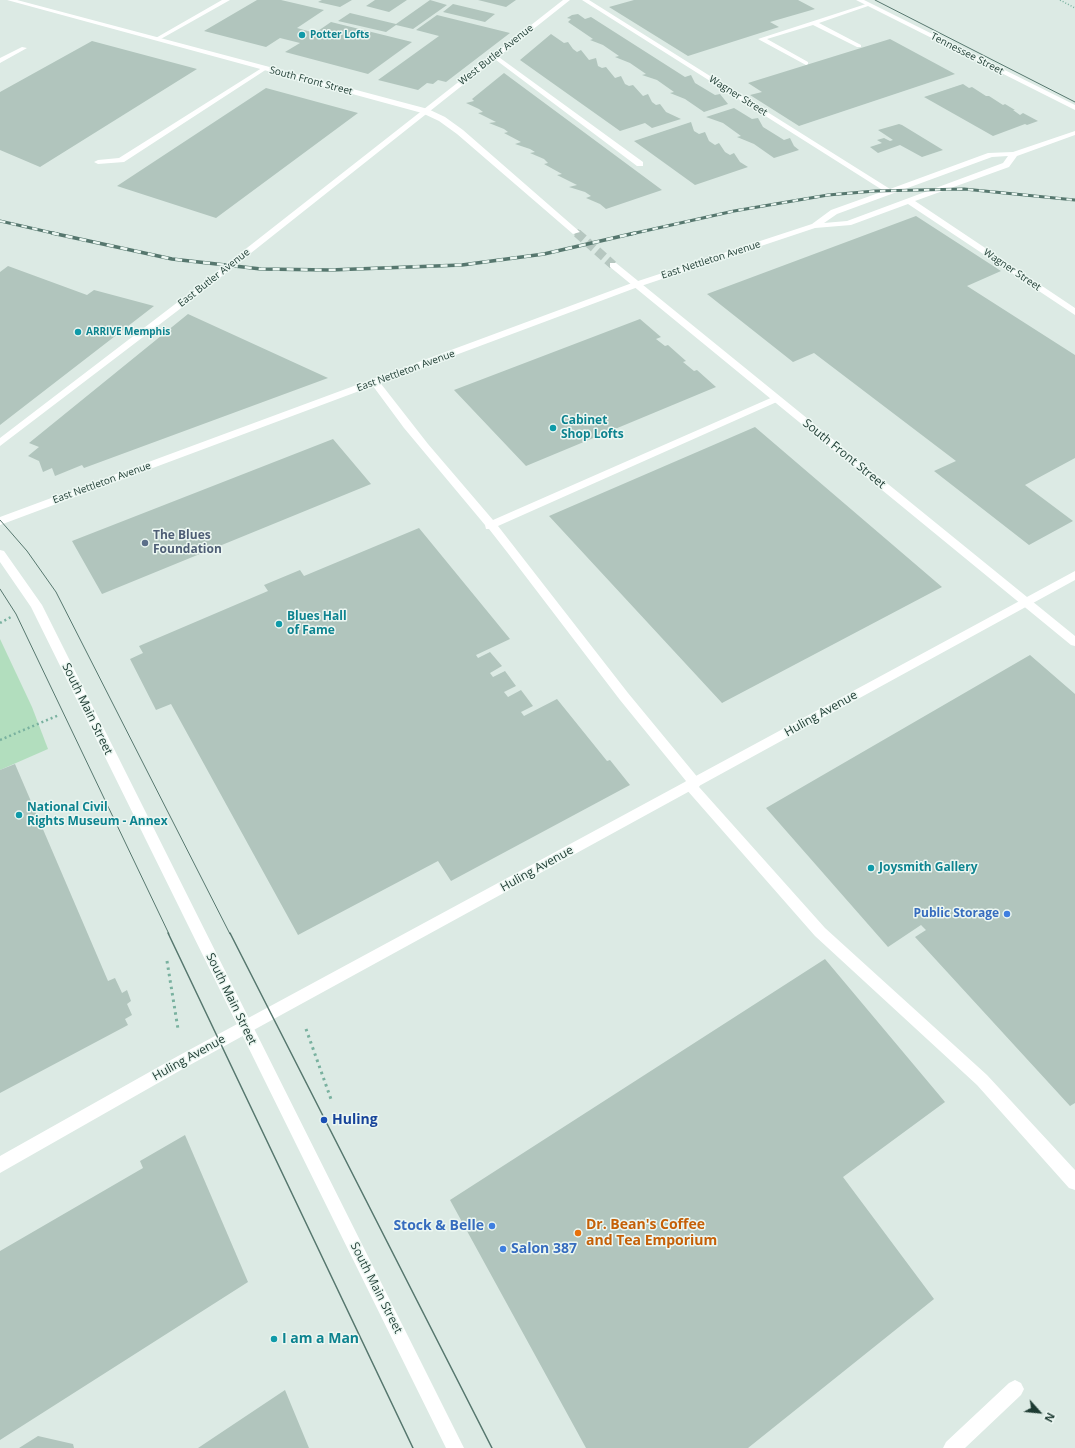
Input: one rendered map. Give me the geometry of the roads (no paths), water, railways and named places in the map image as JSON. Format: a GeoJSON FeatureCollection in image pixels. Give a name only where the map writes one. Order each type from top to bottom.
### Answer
{"type":"FeatureCollection","features":[{"type":"Feature","properties":{"kind":"street","name":"South Front Street"},"geometry":{"type":"LineString","coordinates":[[10,0],[425,111],[442,119],[460,132],[576,232]]}},
{"type":"Feature","properties":{"kind":"street"},"geometry":{"type":"LineString","coordinates":[[157,40],[227,0]]}},
{"type":"Feature","properties":{"kind":"street","name":"West Butler Avenue"},"geometry":{"type":"LineString","coordinates":[[425,111],[567,0]]}},
{"type":"Feature","properties":{"kind":"street","name":"Wagner Street"},"geometry":{"type":"LineString","coordinates":[[585,0],[890,192]]}},
{"type":"Feature","properties":{"kind":"street","name":"Tennessee Street"},"geometry":{"type":"LineString","coordinates":[[859,0],[1075,108]]}},
{"type":"Feature","properties":{"kind":"street"},"geometry":{"type":"LineString","coordinates":[[806,63],[761,39],[868,5]]}},
{"type":"Feature","properties":{"kind":"street"},"geometry":{"type":"LineString","coordinates":[[813,22],[859,46]]}},
{"type":"Feature","properties":{"kind":"street"},"geometry":{"type":"LineString","coordinates":[[0,61],[24,48]]}},
{"type":"Feature","properties":{"kind":"street"},"geometry":{"type":"LineString","coordinates":[[494,56],[640,164]]}},
{"type":"Feature","properties":{"kind":"street"},"geometry":{"type":"LineString","coordinates":[[98,162],[121,160],[265,68]]}},
{"type":"Feature","properties":{"kind":"street","name":"East Butler Avenue"},"geometry":{"type":"LineString","coordinates":[[0,443],[190,297],[425,111]]}},
{"type":"Feature","properties":{"kind":"street","name":"East Nettleton Avenue"},"geometry":{"type":"LineString","coordinates":[[814,226],[834,212],[992,155],[1014,154],[1075,133]]}},
{"type":"Feature","properties":{"kind":"street","name":"East Nettleton Avenue"},"geometry":{"type":"LineString","coordinates":[[0,521],[635,285],[814,226],[848,223],[909,201],[1006,165],[1014,154]]}},
{"type":"Feature","properties":{"kind":"street","name":"Wagner Street"},"geometry":{"type":"LineString","coordinates":[[909,201],[1075,312]]}},
{"type":"Feature","properties":{"kind":"street","name":"South Front Street"},"geometry":{"type":"LineString","coordinates":[[613,265],[635,285],[1075,642]]}},
{"type":"Feature","properties":{"kind":"street"},"geometry":{"type":"LineString","coordinates":[[375,382],[399,417],[514,554],[692,784],[820,932],[982,1080],[1075,1182]]}},
{"type":"Feature","properties":{"kind":"street"},"geometry":{"type":"LineString","coordinates":[[490,526],[776,399]]}},
{"type":"Feature","properties":{"kind":"street","name":"South Main Street"},"geometry":{"type":"LineString","coordinates":[[0,554],[36,605],[245,1028],[398,1332],[454,1448]]}},
{"type":"Feature","properties":{"kind":"street","name":"Huling Avenue"},"geometry":{"type":"LineString","coordinates":[[0,1165],[183,1061],[1075,575]]}},
{"type":"Feature","properties":{"kind":"street"},"geometry":{"type":"LineString","coordinates":[[952,1448],[1015,1389]]}},
{"type":"Feature","properties":{"kind":"tunnel"},"geometry":{"type":"LineString","coordinates":[[577,233],[613,265]]}},
{"type":"Feature","properties":{"kind":"tram line"},"geometry":{"type":"LineString","coordinates":[[875,0],[1075,102]]}},
{"type":"Feature","properties":{"kind":"tram line"},"geometry":{"type":"LineString","coordinates":[[0,520],[27,551],[56,592],[230,934]]}},
{"type":"Feature","properties":{"kind":"tram line"},"geometry":{"type":"LineString","coordinates":[[0,589],[16,614],[169,934]]}},
{"type":"Feature","properties":{"kind":"tram line"},"geometry":{"type":"LineString","coordinates":[[168,933],[413,1448]]}},
{"type":"Feature","properties":{"kind":"tram line"},"geometry":{"type":"LineString","coordinates":[[230,933],[492,1448]]}},
{"type":"Feature","properties":{"kind":"railway"},"geometry":{"type":"LineString","coordinates":[[631,234],[734,211],[828,195],[875,191],[964,189],[1075,200]]}},
{"type":"Feature","properties":{"kind":"railway"},"geometry":{"type":"LineString","coordinates":[[0,221],[57,234]]}},
{"type":"Feature","properties":{"kind":"railway"},"geometry":{"type":"LineString","coordinates":[[52,233],[172,259],[261,269],[330,270],[462,265],[544,254],[635,233]]}},
{"type":"Feature","properties":{"kind":"place","name":"Potter Lofts"},"geometry":{"type":"Point","coordinates":[302,35]}},
{"type":"Feature","properties":{"kind":"place","name":"ARRIVE Memphis"},"geometry":{"type":"Point","coordinates":[78,332]}},
{"type":"Feature","properties":{"kind":"place","name":"Cabinet Shop Lofts"},"geometry":{"type":"Point","coordinates":[553,428]}},
{"type":"Feature","properties":{"kind":"place","name":"The Blues Foundation"},"geometry":{"type":"Point","coordinates":[145,543]}},
{"type":"Feature","properties":{"kind":"place","name":"Blues Hall of Fame"},"geometry":{"type":"Point","coordinates":[279,624]}},
{"type":"Feature","properties":{"kind":"place","name":"National Civil Rights Museum - Annex"},"geometry":{"type":"Point","coordinates":[19,815]}},
{"type":"Feature","properties":{"kind":"place","name":"Joysmith Gallery"},"geometry":{"type":"Point","coordinates":[871,868]}},
{"type":"Feature","properties":{"kind":"place","name":"Public Storage"},"geometry":{"type":"Point","coordinates":[1007,914]}},
{"type":"Feature","properties":{"kind":"place","name":"Huling"},"geometry":{"type":"Point","coordinates":[324,1120]}},
{"type":"Feature","properties":{"kind":"place","name":"Stock & Belle"},"geometry":{"type":"Point","coordinates":[492,1226]}},
{"type":"Feature","properties":{"kind":"place","name":"Dr. Bean's Coffee and Tea Emporium"},"geometry":{"type":"Point","coordinates":[578,1233]}},
{"type":"Feature","properties":{"kind":"place","name":"Salon 387"},"geometry":{"type":"Point","coordinates":[503,1249]}},
{"type":"Feature","properties":{"kind":"place","name":"I am a Man"},"geometry":{"type":"Point","coordinates":[274,1339]}}]}
